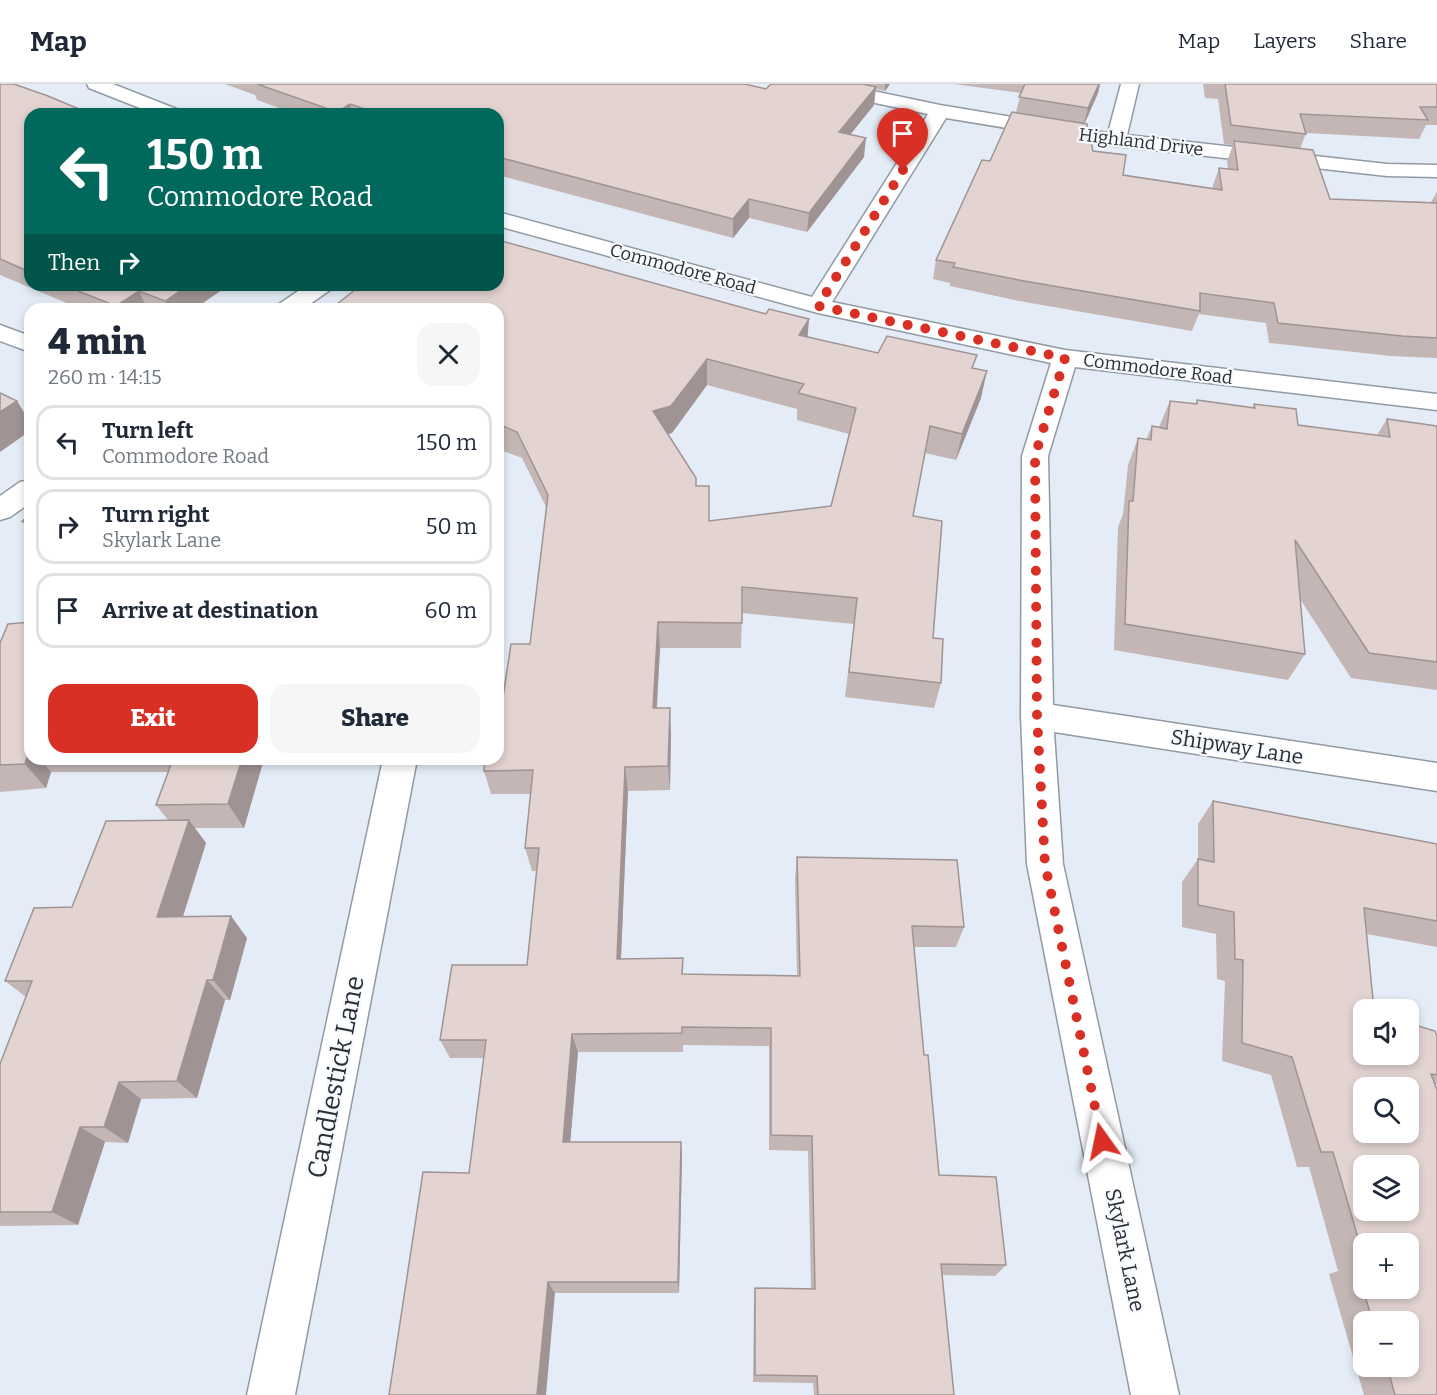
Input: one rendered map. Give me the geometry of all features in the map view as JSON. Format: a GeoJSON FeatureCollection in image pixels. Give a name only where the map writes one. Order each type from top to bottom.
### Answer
{"type":"FeatureCollection","features":[{"type":"Feature","properties":{"kind":"street"},"geometry":{"type":"LineString","coordinates":[[96,84],[157,108]]}},
{"type":"Feature","properties":{"kind":"street","name":"Highland Drive"},"geometry":{"type":"LineString","coordinates":[[813,84],[940,111],[1116,140],[1387,170],[1437,171]]}},
{"type":"Feature","properties":{"kind":"street"},"geometry":{"type":"LineString","coordinates":[[1116,140],[1130,84]]}},
{"type":"Feature","properties":{"kind":"street"},"geometry":{"type":"LineString","coordinates":[[818,306],[940,111]]}},
{"type":"Feature","properties":{"kind":"street","name":"Commodore Road"},"geometry":{"type":"LineString","coordinates":[[504,221],[818,306],[1065,358],[1437,402]]}},
{"type":"Feature","properties":{"kind":"street"},"geometry":{"type":"LineString","coordinates":[[296,303],[313,291]]}},
{"type":"Feature","properties":{"kind":"street"},"geometry":{"type":"LineString","coordinates":[[0,332],[24,342]]}},
{"type":"Feature","properties":{"kind":"street","name":"Skylark Lane"},"geometry":{"type":"LineString","coordinates":[[1065,358],[1035,456],[1037,716],[1045,864],[1155,1395]]}},
{"type":"Feature","properties":{"kind":"street"},"geometry":{"type":"LineString","coordinates":[[0,510],[24,493]]}},
{"type":"Feature","properties":{"kind":"street","name":"Shipway Lane"},"geometry":{"type":"LineString","coordinates":[[1037,716],[1437,777]]}},
{"type":"Feature","properties":{"kind":"street","name":"Candlestick Lane"},"geometry":{"type":"LineString","coordinates":[[271,1395],[399,765]]}},
{"type":"Feature","properties":{"kind":"building"},"geometry":{"type":"Polygon","coordinates":[[[0,84],[14,84],[77,108],[24,108],[24,269],[0,259],[0,84]]]}},
{"type":"Feature","properties":{"kind":"building"},"geometry":{"type":"Polygon","coordinates":[[[257,84],[745,84],[766,89],[771,84],[863,84],[876,87],[839,132],[866,138],[809,213],[749,199],[733,219],[504,159],[504,108],[362,108],[350,104],[344,108],[326,108],[257,84]]]}},
{"type":"Feature","properties":{"kind":"building"},"geometry":{"type":"Polygon","coordinates":[[[1025,84],[1099,84],[1088,108],[1019,97],[1025,84]]]}},
{"type":"Feature","properties":{"kind":"building"},"geometry":{"type":"Polygon","coordinates":[[[1225,84],[1437,84],[1437,107],[1420,107],[1428,120],[1300,114],[1306,134],[1231,125],[1225,84]]]}},
{"type":"Feature","properties":{"kind":"building"},"geometry":{"type":"Polygon","coordinates":[[[1012,112],[1087,124],[1093,151],[1126,155],[1123,175],[1222,190],[1219,168],[1238,170],[1234,141],[1313,150],[1330,199],[1437,203],[1437,338],[1278,323],[1274,303],[1200,293],[1200,311],[1024,281],[953,267],[955,263],[936,260],[982,160],[990,161],[1012,112]]]}},
{"type":"Feature","properties":{"kind":"building"},"geometry":{"type":"Polygon","coordinates":[[[504,242],[766,314],[769,309],[809,319],[799,335],[878,353],[887,336],[977,355],[972,368],[987,371],[962,434],[930,426],[913,516],[942,521],[933,638],[943,639],[941,683],[849,672],[857,598],[742,587],[742,623],[658,622],[653,708],[670,708],[668,766],[625,767],[617,959],[683,958],[682,974],[800,976],[797,857],[957,860],[964,927],[912,926],[924,1055],[928,1055],[939,1175],[996,1177],[1006,1265],[941,1264],[954,1395],[818,1395],[817,1376],[755,1375],[755,1288],[815,1289],[812,1136],[771,1135],[771,1028],[682,1027],[682,1033],[572,1034],[563,1142],[681,1142],[678,1282],[548,1282],[537,1395],[389,1395],[423,1172],[469,1173],[486,1040],[440,1040],[452,965],[527,965],[539,848],[525,848],[533,770],[484,771],[484,765],[504,765],[504,690],[511,644],[530,644],[548,495],[517,432],[504,427],[504,303],[338,303],[354,291],[504,291],[504,242]],[[707,359],[671,406],[653,411],[696,478],[696,486],[709,486],[709,521],[831,506],[856,408],[798,393],[804,384],[707,359]]]}},
{"type":"Feature","properties":{"kind":"building"},"geometry":{"type":"Polygon","coordinates":[[[78,291],[139,291],[121,303],[108,303],[78,291]]]}},
{"type":"Feature","properties":{"kind":"building"},"geometry":{"type":"Polygon","coordinates":[[[139,291],[180,291],[165,301],[139,291]]]}},
{"type":"Feature","properties":{"kind":"building"},"geometry":{"type":"Polygon","coordinates":[[[0,393],[17,401],[0,412],[0,393]]]}},
{"type":"Feature","properties":{"kind":"building"},"geometry":{"type":"Polygon","coordinates":[[[1197,400],[1255,408],[1254,404],[1296,409],[1298,425],[1390,437],[1387,419],[1437,426],[1437,662],[1369,653],[1295,540],[1305,654],[1125,624],[1129,501],[1133,501],[1138,438],[1151,440],[1152,426],[1167,429],[1170,401],[1197,404],[1197,400]]]}},
{"type":"Feature","properties":{"kind":"building"},"geometry":{"type":"Polygon","coordinates":[[[24,623],[24,764],[0,765],[0,643],[8,624],[24,623]]]}},
{"type":"Feature","properties":{"kind":"building"},"geometry":{"type":"Polygon","coordinates":[[[171,765],[240,765],[228,804],[156,805],[171,765]]]}},
{"type":"Feature","properties":{"kind":"building"},"geometry":{"type":"Polygon","coordinates":[[[1213,801],[1437,844],[1437,921],[1364,908],[1373,999],[1353,999],[1353,1065],[1419,1065],[1419,1026],[1435,1031],[1437,1036],[1437,1075],[1431,1074],[1437,1090],[1437,1395],[1395,1395],[1390,1377],[1419,1377],[1419,1311],[1370,1311],[1366,1299],[1419,1299],[1419,1233],[1357,1233],[1353,1221],[1419,1221],[1419,1155],[1353,1155],[1353,1220],[1333,1152],[1321,1152],[1292,1057],[1242,1043],[1243,960],[1235,959],[1234,912],[1198,905],[1198,859],[1214,862],[1213,801]]]}},
{"type":"Feature","properties":{"kind":"building"},"geometry":{"type":"Polygon","coordinates":[[[189,820],[157,917],[231,916],[213,980],[207,980],[177,1081],[119,1082],[104,1127],[80,1127],[52,1212],[0,1212],[0,1064],[32,981],[5,981],[34,908],[72,907],[106,821],[189,820]]]}},
{"type":"Feature","properties":{"kind":"route"},"geometry":{"type":"LineString","coordinates":[[903,170],[818,306],[1065,358],[1035,456],[1037,716],[1045,864],[1102,1141]]}}]}
